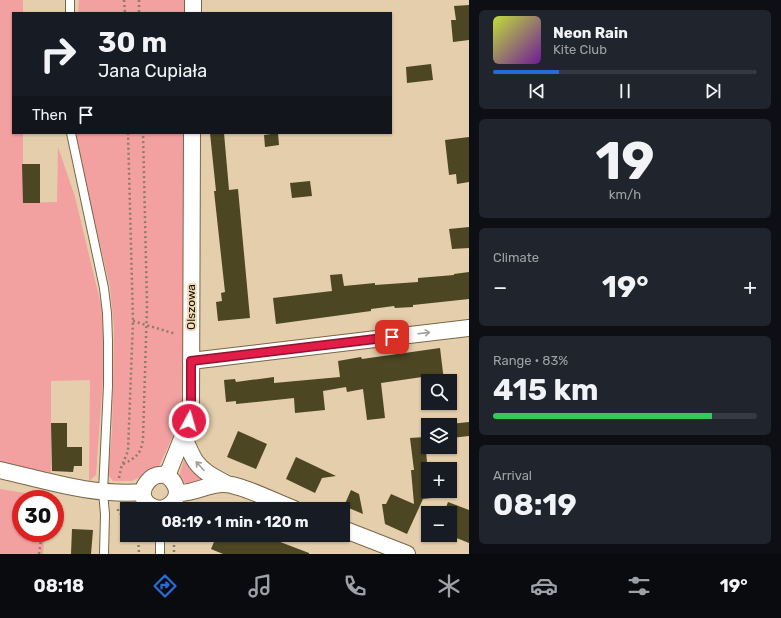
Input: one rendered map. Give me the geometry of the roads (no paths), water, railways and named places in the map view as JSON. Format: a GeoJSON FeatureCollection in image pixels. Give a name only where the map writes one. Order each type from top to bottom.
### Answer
{"type":"FeatureCollection","features":[{"type":"Feature","properties":{"kind":"street"},"geometry":{"type":"LineString","coordinates":[[193,0],[193,12]]}},
{"type":"Feature","properties":{"kind":"street","name":"Olszowa"},"geometry":{"type":"LineString","coordinates":[[167,476],[189,421],[191,406],[192,134]]}},
{"type":"Feature","properties":{"kind":"street"},"geometry":{"type":"LineString","coordinates":[[191,361],[469,328]]}},
{"type":"Feature","properties":{"kind":"street"},"geometry":{"type":"LineString","coordinates":[[183,437],[197,463],[211,476],[276,502]]}},
{"type":"Feature","properties":{"kind":"street"},"geometry":{"type":"LineString","coordinates":[[0,470],[74,488],[103,492],[143,492]]}},
{"type":"Feature","properties":{"kind":"street"},"geometry":{"type":"LineString","coordinates":[[147,502],[143,492],[144,486],[156,475],[167,476],[175,483],[177,493],[173,502]]}},
{"type":"Feature","properties":{"kind":"street"},"geometry":{"type":"LineString","coordinates":[[177,493],[192,492],[219,484],[228,484]]}},
{"type":"Feature","properties":{"kind":"street"},"geometry":{"type":"LineString","coordinates":[[350,531],[407,554]]}},
{"type":"Feature","properties":{"kind":"lane"},"geometry":{"type":"LineString","coordinates":[[70,0],[70,12]]}},
{"type":"Feature","properties":{"kind":"lane"},"geometry":{"type":"LineString","coordinates":[[71,134],[104,288],[107,313],[108,386],[103,492],[105,514],[104,554]]}},
{"type":"Feature","properties":{"kind":"lane"},"geometry":{"type":"LineString","coordinates":[[160,542],[160,554]]}}]}
